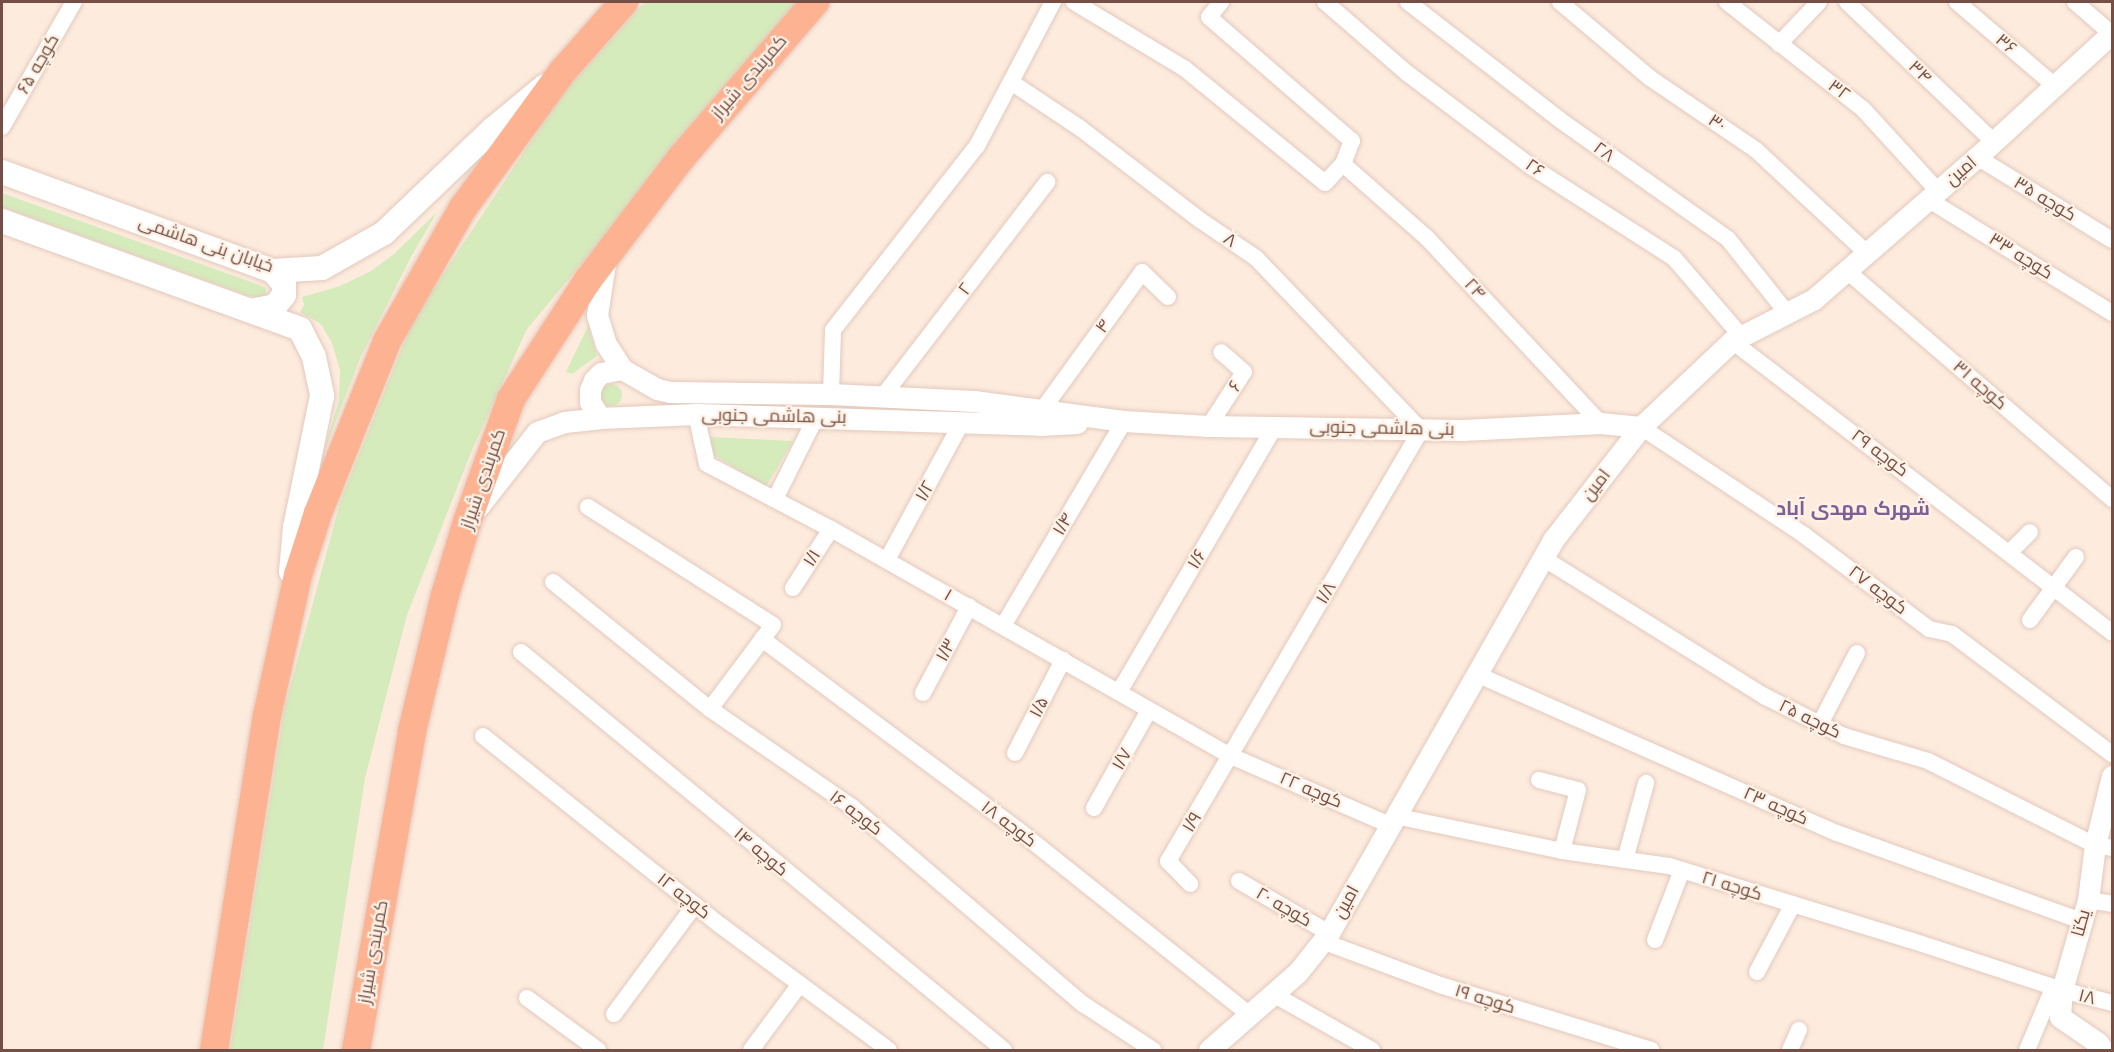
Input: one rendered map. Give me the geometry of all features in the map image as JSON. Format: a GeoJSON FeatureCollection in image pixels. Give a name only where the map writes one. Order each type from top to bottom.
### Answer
{"type":"FeatureCollection","features":[{"type":"Feature","properties":{"kind":"highway"},"geometry":{"type":"LineString","coordinates":[[213,1050],[267,716],[298,574],[318,513],[387,340],[463,208],[563,71],[624,2]]}},
{"type":"Feature","properties":{"kind":"highway","name":"کمربندی شیراز"},"geometry":{"type":"LineString","coordinates":[[356,1050],[412,731],[445,595],[468,519],[511,399],[606,256],[681,158],[815,2]]}},
{"type":"Feature","properties":{"kind":"main road","name":"خیابان بنی هاشمی"},"geometry":{"type":"LineString","coordinates":[[2,172],[273,270],[322,268],[384,233],[493,129],[563,71]]}},
{"type":"Feature","properties":{"kind":"main road"},"geometry":{"type":"LineString","coordinates":[[2,221],[300,328],[314,357],[322,396],[296,527],[286,626]]}},
{"type":"Feature","properties":{"kind":"main road"},"geometry":{"type":"LineString","coordinates":[[255,310],[275,306],[284,295],[284,284],[273,270]]}},
{"type":"Feature","properties":{"kind":"street","name":"کوچه ۶۵"},"geometry":{"type":"LineString","coordinates":[[2,127],[74,2]]}},
{"type":"Feature","properties":{"kind":"street"},"geometry":{"type":"LineString","coordinates":[[831,394],[832,330],[977,146],[1053,2]]}},
{"type":"Feature","properties":{"kind":"street"},"geometry":{"type":"LineString","coordinates":[[1074,2],[1184,68],[1325,183],[1343,164],[1352,141],[1209,17],[1221,2]]}},
{"type":"Feature","properties":{"kind":"street","name":"۲۶"},"geometry":{"type":"LineString","coordinates":[[1325,2],[1407,73],[1529,165],[1674,258],[1737,339]]}},
{"type":"Feature","properties":{"kind":"street","name":"۲۸"},"geometry":{"type":"LineString","coordinates":[[1408,2],[1560,120],[1728,239],[1787,313]]}},
{"type":"Feature","properties":{"kind":"street","name":"۳۰"},"geometry":{"type":"LineString","coordinates":[[1560,2],[1650,78],[1756,150],[1867,253]]}},
{"type":"Feature","properties":{"kind":"street","name":"۳۲"},"geometry":{"type":"LineString","coordinates":[[1727,2],[1863,108],[1934,196]]}},
{"type":"Feature","properties":{"kind":"street"},"geometry":{"type":"LineString","coordinates":[[1779,44],[1819,2]]}},
{"type":"Feature","properties":{"kind":"street","name":"۳۴"},"geometry":{"type":"LineString","coordinates":[[1847,2],[1994,142]]}},
{"type":"Feature","properties":{"kind":"street","name":"۳۶"},"geometry":{"type":"LineString","coordinates":[[1957,2],[2055,86]]}},
{"type":"Feature","properties":{"kind":"street"},"geometry":{"type":"LineString","coordinates":[[2075,2],[2112,34]]}},
{"type":"Feature","properties":{"kind":"street","name":"امین"},"geometry":{"type":"LineString","coordinates":[[1209,1050],[1298,972],[1325,937],[1553,540],[1641,427],[1737,339],[1814,299],[1977,158],[2112,34]]}},
{"type":"Feature","properties":{"kind":"street","name":"۸"},"geometry":{"type":"LineString","coordinates":[[1011,82],[1080,128],[1200,220],[1256,258],[1421,430]]}},
{"type":"Feature","properties":{"kind":"street","name":"کوچه ۳۵"},"geometry":{"type":"LineString","coordinates":[[1977,158],[2112,240]]}},
{"type":"Feature","properties":{"kind":"street","name":"۲۴"},"geometry":{"type":"LineString","coordinates":[[1343,164],[1428,238],[1600,423]]}},
{"type":"Feature","properties":{"kind":"street","name":"۲"},"geometry":{"type":"LineString","coordinates":[[884,396],[1047,182]]}},
{"type":"Feature","properties":{"kind":"street","name":"کوچه ۳۳"},"geometry":{"type":"LineString","coordinates":[[1934,196],[2112,313]]}},
{"type":"Feature","properties":{"kind":"street","name":"بنی هاشمی جنوبی"},"geometry":{"type":"LineString","coordinates":[[606,256],[597,315],[606,344],[622,369],[657,389],[670,392],[884,396],[1042,409],[1124,421],[1209,426],[1421,430],[1600,423],[1641,427]]}},
{"type":"Feature","properties":{"kind":"street","name":"کوچه ۳۱"},"geometry":{"type":"LineString","coordinates":[[1847,271],[2112,499]]}},
{"type":"Feature","properties":{"kind":"street","name":"۴"},"geometry":{"type":"LineString","coordinates":[[1042,409],[1142,272],[1168,297]]}},
{"type":"Feature","properties":{"kind":"street","name":"کوچه ۲۹"},"geometry":{"type":"LineString","coordinates":[[1737,339],[2055,586],[2112,633]]}},
{"type":"Feature","properties":{"kind":"street","name":"۶"},"geometry":{"type":"LineString","coordinates":[[1209,426],[1244,372],[1221,352]]}},
{"type":"Feature","properties":{"kind":"street"},"geometry":{"type":"LineString","coordinates":[[600,418],[590,402],[590,390],[594,380],[601,373],[622,369]]}},
{"type":"Feature","properties":{"kind":"street","name":"بنی هاشمی جنوبی"},"geometry":{"type":"LineString","coordinates":[[468,519],[537,432],[564,422],[600,418],[696,414],[1040,425],[1124,421]]}},
{"type":"Feature","properties":{"kind":"street","name":"۱"},"geometry":{"type":"LineString","coordinates":[[696,414],[707,464],[887,560],[1231,756]]}},
{"type":"Feature","properties":{"kind":"street"},"geometry":{"type":"LineString","coordinates":[[775,499],[816,417]]}},
{"type":"Feature","properties":{"kind":"street","name":"۱/۴"},"geometry":{"type":"LineString","coordinates":[[1003,626],[1124,421]]}},
{"type":"Feature","properties":{"kind":"street","name":"۱/۲"},"geometry":{"type":"LineString","coordinates":[[887,560],[962,422]]}},
{"type":"Feature","properties":{"kind":"street","name":"۱/۶"},"geometry":{"type":"LineString","coordinates":[[1119,692],[1275,426]]}},
{"type":"Feature","properties":{"kind":"street","name":"کوچه ۲۷"},"geometry":{"type":"LineString","coordinates":[[1641,427],[1804,535],[1929,629],[1952,634],[2112,754]]}},
{"type":"Feature","properties":{"kind":"street","name":"۱/۸"},"geometry":{"type":"LineString","coordinates":[[1231,756],[1421,430]]}},
{"type":"Feature","properties":{"kind":"street"},"geometry":{"type":"LineString","coordinates":[[588,507],[773,625],[710,709]]}},
{"type":"Feature","properties":{"kind":"street","name":"۱/۱"},"geometry":{"type":"LineString","coordinates":[[793,588],[831,529]]}},
{"type":"Feature","properties":{"kind":"street"},"geometry":{"type":"LineString","coordinates":[[2010,552],[2030,532]]}},
{"type":"Feature","properties":{"kind":"street"},"geometry":{"type":"LineString","coordinates":[[2030,620],[2076,557]]}},
{"type":"Feature","properties":{"kind":"street","name":"کوچه ۲۵"},"geometry":{"type":"LineString","coordinates":[[1543,558],[1764,696],[1844,736],[1928,761],[2104,847]]}},
{"type":"Feature","properties":{"kind":"street","name":"کوچه ۱۶"},"geometry":{"type":"LineString","coordinates":[[553,582],[710,709],[852,807],[1083,1004],[1153,1050]]}},
{"type":"Feature","properties":{"kind":"street","name":"۱/۳"},"geometry":{"type":"LineString","coordinates":[[923,693],[969,607]]}},
{"type":"Feature","properties":{"kind":"street","name":"کوچه ۱۸"},"geometry":{"type":"LineString","coordinates":[[762,639],[1017,829],[1250,1015]]}},
{"type":"Feature","properties":{"kind":"street","name":"کوچه ۱۴"},"geometry":{"type":"LineString","coordinates":[[521,652],[1004,1050]]}},
{"type":"Feature","properties":{"kind":"street"},"geometry":{"type":"LineString","coordinates":[[1820,724],[1857,653]]}},
{"type":"Feature","properties":{"kind":"street","name":"۱/۵"},"geometry":{"type":"LineString","coordinates":[[1015,753],[1063,660]]}},
{"type":"Feature","properties":{"kind":"street","name":"کوچه ۲۳"},"geometry":{"type":"LineString","coordinates":[[1476,674],[1837,833],[2082,921]]}},
{"type":"Feature","properties":{"kind":"street","name":"۱/۷"},"geometry":{"type":"LineString","coordinates":[[1094,808],[1149,710]]}},
{"type":"Feature","properties":{"kind":"street","name":"کوچه ۱۲"},"geometry":{"type":"LineString","coordinates":[[483,736],[695,905],[889,1050]]}},
{"type":"Feature","properties":{"kind":"street","name":"کوچه ۲۲"},"geometry":{"type":"LineString","coordinates":[[1231,756],[1392,821]]}},
{"type":"Feature","properties":{"kind":"street","name":"۱/۹"},"geometry":{"type":"LineString","coordinates":[[1190,884],[1168,861],[1231,756]]}},
{"type":"Feature","properties":{"kind":"street","name":"یکتا"},"geometry":{"type":"LineString","coordinates":[[2103,1050],[2098,1043],[2060,1017],[2057,989],[2082,921],[2104,847],[2112,776]]}},
{"type":"Feature","properties":{"kind":"street"},"geometry":{"type":"LineString","coordinates":[[1539,780],[1578,790],[1562,851]]}},
{"type":"Feature","properties":{"kind":"street"},"geometry":{"type":"LineString","coordinates":[[1625,860],[1646,783]]}},
{"type":"Feature","properties":{"kind":"street","name":"کوچه ۲۱"},"geometry":{"type":"LineString","coordinates":[[1392,821],[1682,870],[2057,989]]}},
{"type":"Feature","properties":{"kind":"street"},"geometry":{"type":"LineString","coordinates":[[1655,940],[1682,870]]}},
{"type":"Feature","properties":{"kind":"street","name":"کوچه ۲۰"},"geometry":{"type":"LineString","coordinates":[[1239,881],[1325,937]]}},
{"type":"Feature","properties":{"kind":"street"},"geometry":{"type":"LineString","coordinates":[[2088,900],[2112,904]]}},
{"type":"Feature","properties":{"kind":"street"},"geometry":{"type":"LineString","coordinates":[[1757,972],[1793,904]]}},
{"type":"Feature","properties":{"kind":"street"},"geometry":{"type":"LineString","coordinates":[[614,1014],[695,905]]}},
{"type":"Feature","properties":{"kind":"street","name":"کوچه ۱۹"},"geometry":{"type":"LineString","coordinates":[[1325,937],[1440,985],[1651,1050]]}},
{"type":"Feature","properties":{"kind":"street"},"geometry":{"type":"LineString","coordinates":[[751,1050],[800,984]]}},
{"type":"Feature","properties":{"kind":"street"},"geometry":{"type":"LineString","coordinates":[[2027,1050],[2057,989]]}},
{"type":"Feature","properties":{"kind":"street","name":"۱۸"},"geometry":{"type":"LineString","coordinates":[[2057,989],[2112,1003]]}},
{"type":"Feature","properties":{"kind":"street"},"geometry":{"type":"LineString","coordinates":[[1273,994],[1372,1050]]}},
{"type":"Feature","properties":{"kind":"street"},"geometry":{"type":"LineString","coordinates":[[527,998],[598,1050]]}},
{"type":"Feature","properties":{"kind":"street"},"geometry":{"type":"LineString","coordinates":[[1790,1050],[1799,1030]]}},
{"type":"Feature","properties":{"kind":"green space"},"geometry":{"type":"Polygon","coordinates":[[[645,2],[800,2],[527,329],[472,450],[407,615],[365,778],[323,1050],[230,1050],[284,710],[341,499],[414,318],[563,93],[645,2]]]}},
{"type":"Feature","properties":{"kind":"green space"},"geometry":{"type":"Polygon","coordinates":[[[2,193],[254,283],[266,288],[266,298],[249,296],[2,207],[2,193]]]}},
{"type":"Feature","properties":{"kind":"green space"},"geometry":{"type":"Polygon","coordinates":[[[437,212],[411,257],[361,356],[323,454],[339,400],[340,370],[332,343],[321,324],[300,312],[304,305],[302,297],[340,286],[371,271],[394,254],[437,212]]]}},
{"type":"Feature","properties":{"kind":"green space"},"geometry":{"type":"Polygon","coordinates":[[[588,326],[597,356],[572,374],[566,372],[588,326]]]}},
{"type":"Feature","properties":{"kind":"green space"},"geometry":{"type":"Polygon","coordinates":[[[607,384],[615,384],[622,391],[622,399],[615,406],[607,406],[600,399],[600,391],[607,384]]]}},
{"type":"Feature","properties":{"kind":"green space"},"geometry":{"type":"Polygon","coordinates":[[[710,437],[793,441],[766,487],[714,455],[710,437]]]}},
{"type":"Feature","properties":{"kind":"district","name":"شهرک مهدی آباد"},"geometry":{"type":"Point","coordinates":[1853,508]}}]}
